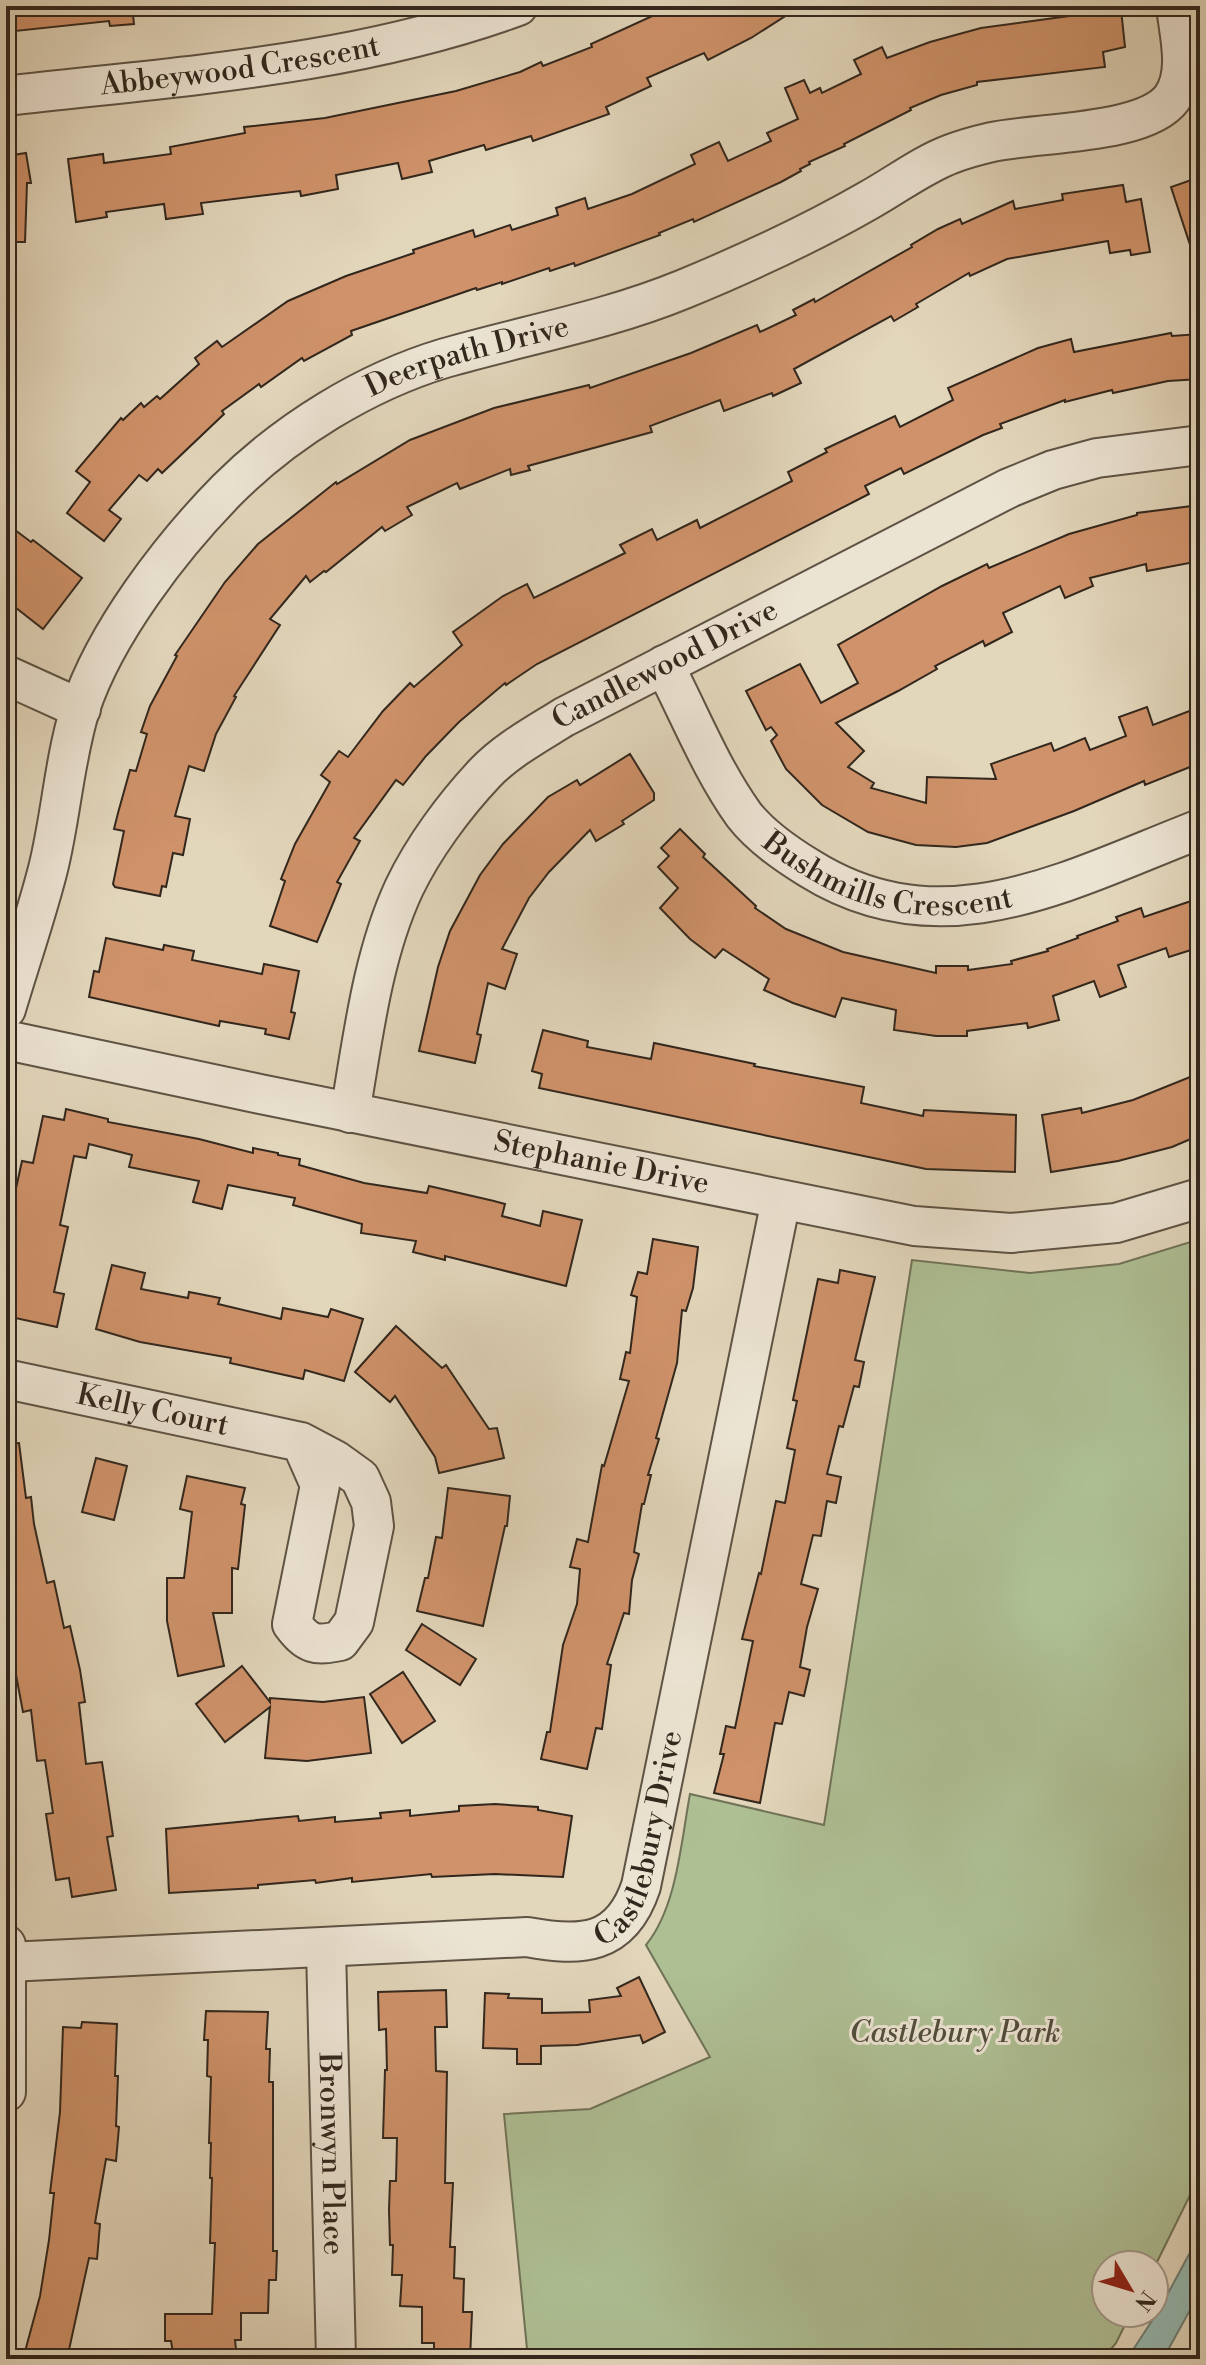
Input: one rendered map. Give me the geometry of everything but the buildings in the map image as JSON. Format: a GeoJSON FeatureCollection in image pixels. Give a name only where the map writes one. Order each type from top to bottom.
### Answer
{"type":"FeatureCollection","features":[{"type":"Feature","properties":{"kind":"street","name":"Abbeywood Crescent"},"geometry":{"type":"LineString","coordinates":[[6,96],[270,65],[362,50],[431,34],[518,6]]}},
{"type":"Feature","properties":{"kind":"street","name":"Deerpath Drive"},"geometry":{"type":"LineString","coordinates":[[6,1009],[48,867],[81,709],[107,651],[139,597],[184,536],[250,470],[316,419],[376,386],[441,360],[597,320],[681,290],[782,246],[948,155],[993,141],[1132,123],[1155,112],[1172,98],[1183,70],[1176,6]]}},
{"type":"Feature","properties":{"kind":"street","name":"Candlewood Drive"},"geometry":{"type":"LineString","coordinates":[[350,1113],[372,991],[404,888],[431,843],[486,772],[514,748],[564,717],[1009,488],[1053,470],[1097,458],[1200,445]]}},
{"type":"Feature","properties":{"kind":"street","name":"Bushmills Crescent"},"geometry":{"type":"LineString","coordinates":[[664,665],[745,817],[781,850],[835,884],[873,897],[919,908],[974,906],[1024,896],[1200,829]]}},
{"type":"Feature","properties":{"kind":"street"},"geometry":{"type":"LineString","coordinates":[[6,675],[81,709]]}},
{"type":"Feature","properties":{"kind":"street","name":"Stephanie Drive"},"geometry":{"type":"LineString","coordinates":[[6,1040],[350,1113],[914,1226],[1011,1233],[1122,1222],[1200,1198]]}},
{"type":"Feature","properties":{"kind":"street","name":"Castlebury Drive"},"geometry":{"type":"LineString","coordinates":[[7,1954],[326,1948],[527,1937],[570,1943],[597,1939],[618,1927],[629,1913],[641,1886],[781,1200]]}},
{"type":"Feature","properties":{"kind":"street","name":"Kelly Court"},"geometry":{"type":"LineString","coordinates":[[6,1379],[301,1442],[360,1478],[371,1502],[374,1526],[354,1622],[340,1641],[319,1645],[302,1637],[292,1624],[320,1485],[301,1442]]}},
{"type":"Feature","properties":{"kind":"street","name":"Bronwyn Place"},"geometry":{"type":"LineString","coordinates":[[326,1948],[336,2359]]}},
{"type":"Feature","properties":{"kind":"street"},"geometry":{"type":"LineString","coordinates":[[6,2092],[7,1954]]}},
{"type":"Feature","properties":{"kind":"green space","name":"Castlebury Park"},"geometry":{"type":"Polygon","coordinates":[[[1200,1239],[1200,2175],[1163,2249],[1090,2249],[1090,2329],[1123,2329],[1116,2343],[1103,2359],[528,2359],[504,2114],[590,2109],[710,2057],[646,1945],[665,1912],[671,1893],[690,1794],[824,1825],[912,1260],[1030,1273],[1119,1264],[1200,1239]]]}},
{"type":"Feature","properties":{"kind":"water"},"geometry":{"type":"Polygon","coordinates":[[[1200,2234],[1200,2292],[1163,2359],[1127,2359],[1147,2329],[1170,2329],[1170,2290],[1200,2234]]]}}]}
